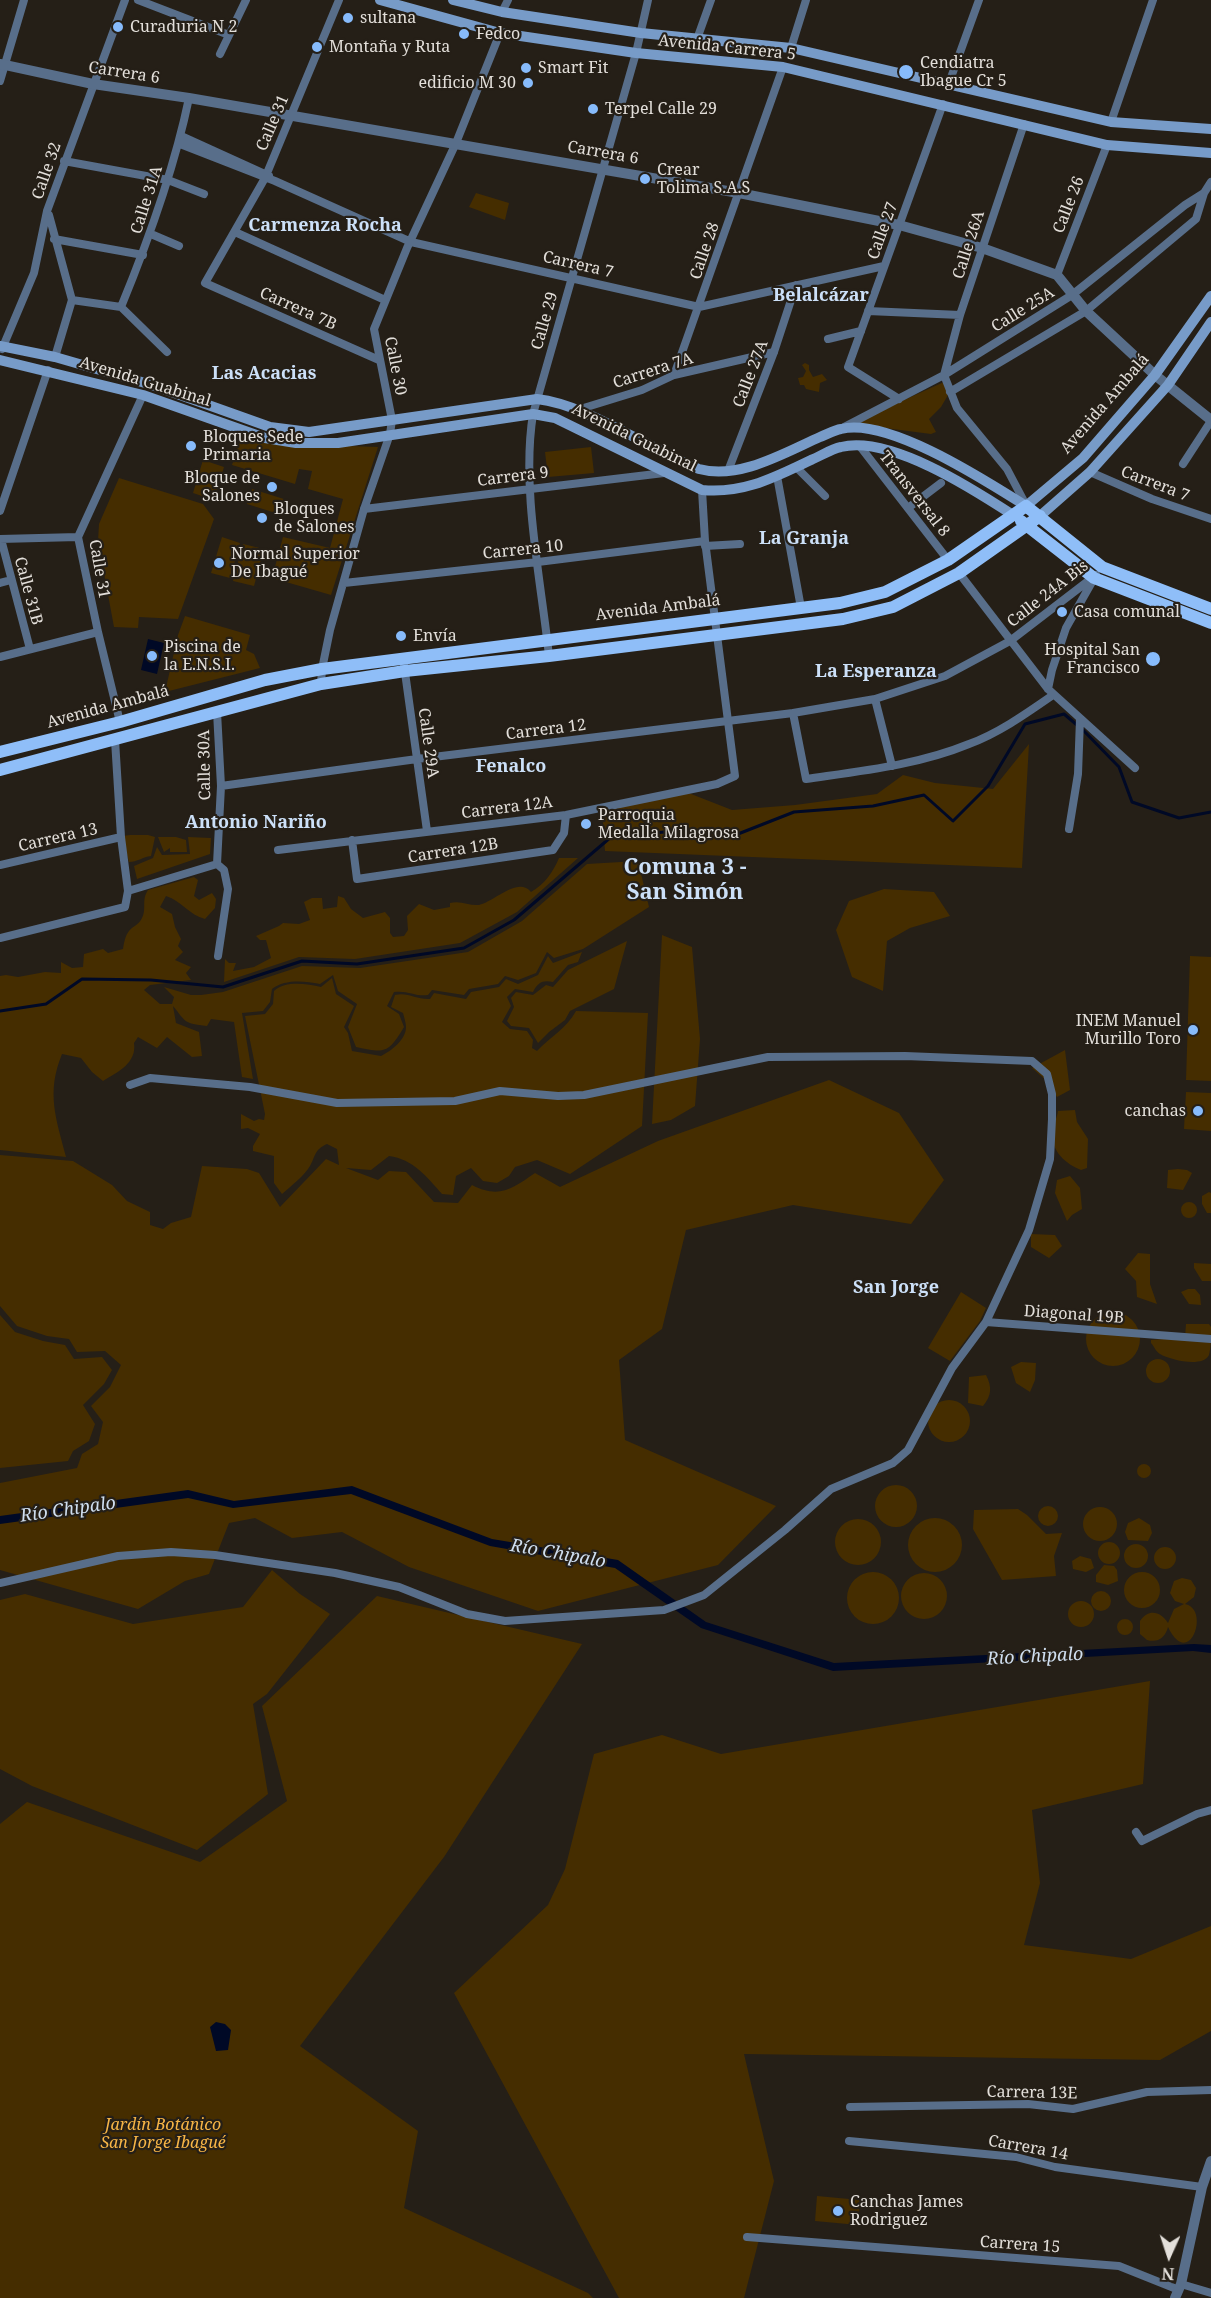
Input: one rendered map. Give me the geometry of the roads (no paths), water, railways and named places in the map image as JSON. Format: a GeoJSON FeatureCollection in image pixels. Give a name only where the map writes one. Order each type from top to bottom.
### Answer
{"type":"FeatureCollection","features":[{"type":"Feature","properties":{"kind":"main road","name":"Avenida Carrera 5"},"geometry":{"type":"LineString","coordinates":[[380,0],[500,33],[636,53],[783,67],[1107,145],[1211,153]]}},
{"type":"Feature","properties":{"kind":"main road","name":"Avenida Carrera 5"},"geometry":{"type":"LineString","coordinates":[[453,0],[502,12],[641,33],[791,48],[1111,122],[1211,129]]}},
{"type":"Feature","properties":{"kind":"main road","name":"Avenida Ambalá"},"geometry":{"type":"LineString","coordinates":[[0,752],[120,722],[265,680],[322,669],[840,603],[885,592],[948,560],[1026,506],[1083,458],[1155,375],[1211,296]]}},
{"type":"Feature","properties":{"kind":"main road","name":"Avenida Ambalá"},"geometry":{"type":"LineString","coordinates":[[0,770],[321,684],[405,671],[549,656],[843,619],[893,607],[959,573],[1028,526],[1090,472],[1167,385],[1211,322]]}},
{"type":"Feature","properties":{"kind":"main road","name":"Avenida Guabinal"},"geometry":{"type":"LineString","coordinates":[[1,348],[55,357],[152,385],[270,427],[309,432],[537,399],[554,401],[699,469],[728,471],[757,464],[842,428],[866,429],[893,435],[966,470],[1026,506],[1102,567],[1211,609]]}},
{"type":"Feature","properties":{"kind":"main road","name":"Avenida Guabinal"},"geometry":{"type":"LineString","coordinates":[[0,360],[142,395],[265,438],[296,443],[338,442],[532,414],[555,418],[702,490],[723,492],[742,489],[777,476],[840,447],[859,445],[884,449],[928,465],[989,499],[1028,526],[1094,578],[1211,623]]}},
{"type":"Feature","properties":{"kind":"street"},"geometry":{"type":"LineString","coordinates":[[0,81],[2,66],[24,0]]}},
{"type":"Feature","properties":{"kind":"street","name":"Calle 32"},"geometry":{"type":"LineString","coordinates":[[1,348],[34,273],[47,211],[125,0]]}},
{"type":"Feature","properties":{"kind":"street"},"geometry":{"type":"LineString","coordinates":[[138,0],[229,35]]}},
{"type":"Feature","properties":{"kind":"street"},"geometry":{"type":"LineString","coordinates":[[220,54],[246,0]]}},
{"type":"Feature","properties":{"kind":"street","name":"Calle 31"},"geometry":{"type":"LineString","coordinates":[[205,283],[266,176],[339,0]]}},
{"type":"Feature","properties":{"kind":"street"},"geometry":{"type":"LineString","coordinates":[[502,12],[508,0]]}},
{"type":"Feature","properties":{"kind":"street","name":"Calle 29"},"geometry":{"type":"LineString","coordinates":[[549,656],[531,489],[529,439],[532,414],[636,53],[648,0]]}},
{"type":"Feature","properties":{"kind":"street"},"geometry":{"type":"LineString","coordinates":[[697,39],[711,0]]}},
{"type":"Feature","properties":{"kind":"street"},"geometry":{"type":"LineString","coordinates":[[791,48],[806,0]]}},
{"type":"Feature","properties":{"kind":"street"},"geometry":{"type":"LineString","coordinates":[[949,83],[979,0]]}},
{"type":"Feature","properties":{"kind":"street"},"geometry":{"type":"LineString","coordinates":[[1111,122],[1153,0]]}},
{"type":"Feature","properties":{"kind":"street","name":"Calle 30"},"geometry":{"type":"LineString","coordinates":[[321,684],[330,630],[364,509],[390,434],[392,420],[374,329],[456,143],[500,33]]}},
{"type":"Feature","properties":{"kind":"street","name":"Carrera 6"},"geometry":{"type":"LineString","coordinates":[[2,66],[93,84],[189,98],[740,193],[899,225],[982,248],[1057,275]]}},
{"type":"Feature","properties":{"kind":"street","name":"Calle 28"},"geometry":{"type":"LineString","coordinates":[[675,375],[783,67]]}},
{"type":"Feature","properties":{"kind":"street","name":"Calle 31A"},"geometry":{"type":"LineString","coordinates":[[122,307],[151,234],[180,140],[189,98]]}},
{"type":"Feature","properties":{"kind":"street","name":"Calle 27"},"geometry":{"type":"LineString","coordinates":[[899,399],[848,367],[943,104]]}},
{"type":"Feature","properties":{"kind":"street","name":"Calle 26A"},"geometry":{"type":"LineString","coordinates":[[944,375],[960,315],[1024,124]]}},
{"type":"Feature","properties":{"kind":"street","name":"Carrera 7"},"geometry":{"type":"LineString","coordinates":[[180,140],[266,176],[411,242],[699,307],[884,267]]}},
{"type":"Feature","properties":{"kind":"street","name":"Calle 26"},"geometry":{"type":"LineString","coordinates":[[1057,275],[1107,145]]}},
{"type":"Feature","properties":{"kind":"street"},"geometry":{"type":"LineString","coordinates":[[64,161],[168,180],[204,194]]}},
{"type":"Feature","properties":{"kind":"street","name":"Calle 25A"},"geometry":{"type":"LineString","coordinates":[[950,392],[1086,311],[1196,219],[1204,193],[1211,182]]}},
{"type":"Feature","properties":{"kind":"street","name":"Calle 25A"},"geometry":{"type":"LineString","coordinates":[[842,428],[944,375],[1072,295],[1185,205],[1204,193]]}},
{"type":"Feature","properties":{"kind":"street"},"geometry":{"type":"LineString","coordinates":[[47,211],[72,300],[55,357]]}},
{"type":"Feature","properties":{"kind":"street"},"geometry":{"type":"LineString","coordinates":[[235,232],[385,300]]}},
{"type":"Feature","properties":{"kind":"street"},"geometry":{"type":"LineString","coordinates":[[151,234],[179,246]]}},
{"type":"Feature","properties":{"kind":"street"},"geometry":{"type":"LineString","coordinates":[[54,239],[143,255]]}},
{"type":"Feature","properties":{"kind":"street"},"geometry":{"type":"LineString","coordinates":[[1057,275],[1086,311],[1155,375],[1211,421],[1182,465]]}},
{"type":"Feature","properties":{"kind":"street","name":"Carrera 7B"},"geometry":{"type":"LineString","coordinates":[[205,283],[379,360]]}},
{"type":"Feature","properties":{"kind":"street","name":"Calle 27A"},"geometry":{"type":"LineString","coordinates":[[728,471],[774,352],[796,285]]}},
{"type":"Feature","properties":{"kind":"street"},"geometry":{"type":"LineString","coordinates":[[72,300],[122,307],[168,352]]}},
{"type":"Feature","properties":{"kind":"street"},"geometry":{"type":"LineString","coordinates":[[868,311],[960,315]]}},
{"type":"Feature","properties":{"kind":"street"},"geometry":{"type":"LineString","coordinates":[[828,339],[861,331]]}},
{"type":"Feature","properties":{"kind":"street","name":"Carrera 7A"},"geometry":{"type":"LineString","coordinates":[[577,410],[642,390],[675,375],[774,352]]}},
{"type":"Feature","properties":{"kind":"street"},"geometry":{"type":"LineString","coordinates":[[0,511],[48,370]]}},
{"type":"Feature","properties":{"kind":"street"},"geometry":{"type":"LineString","coordinates":[[944,375],[957,408],[1007,469],[1026,506]]}},
{"type":"Feature","properties":{"kind":"street","name":"Calle 31"},"geometry":{"type":"LineString","coordinates":[[120,722],[78,537],[142,395]]}},
{"type":"Feature","properties":{"kind":"street","name":"Transversal 8"},"geometry":{"type":"LineString","coordinates":[[859,445],[948,560]]}},
{"type":"Feature","properties":{"kind":"street"},"geometry":{"type":"LineString","coordinates":[[796,467],[825,496]]}},
{"type":"Feature","properties":{"kind":"street","name":"Carrera 9"},"geometry":{"type":"LineString","coordinates":[[364,509],[664,472]]}},
{"type":"Feature","properties":{"kind":"street","name":"Carrera 7"},"geometry":{"type":"LineString","coordinates":[[1090,472],[1152,499],[1211,519]]}},
{"type":"Feature","properties":{"kind":"street"},"geometry":{"type":"LineString","coordinates":[[777,476],[801,608]]}},
{"type":"Feature","properties":{"kind":"street"},"geometry":{"type":"LineString","coordinates":[[908,508],[942,483]]}},
{"type":"Feature","properties":{"kind":"street"},"geometry":{"type":"LineString","coordinates":[[702,490],[705,544],[718,634],[727,722]]}},
{"type":"Feature","properties":{"kind":"street"},"geometry":{"type":"LineString","coordinates":[[1,539],[78,537]]}},
{"type":"Feature","properties":{"kind":"street","name":"Calle 31B"},"geometry":{"type":"LineString","coordinates":[[1,539],[30,649]]}},
{"type":"Feature","properties":{"kind":"street","name":"Carrera 10"},"geometry":{"type":"LineString","coordinates":[[344,583],[705,544],[740,544]]}},
{"type":"Feature","properties":{"kind":"street","name":"Calle 24A Bis"},"geometry":{"type":"LineString","coordinates":[[875,699],[945,676],[1010,640],[1094,578],[1102,567]]}},
{"type":"Feature","properties":{"kind":"street"},"geometry":{"type":"LineString","coordinates":[[959,573],[1051,692],[1135,768]]}},
{"type":"Feature","properties":{"kind":"street"},"geometry":{"type":"LineString","coordinates":[[1051,692],[1052,670],[1065,628],[1094,578]]}},
{"type":"Feature","properties":{"kind":"street"},"geometry":{"type":"LineString","coordinates":[[0,583],[11,580]]}},
{"type":"Feature","properties":{"kind":"street"},"geometry":{"type":"LineString","coordinates":[[0,657],[98,632]]}},
{"type":"Feature","properties":{"kind":"street","name":"Calle 29A"},"geometry":{"type":"LineString","coordinates":[[403,658],[426,831]]}},
{"type":"Feature","properties":{"kind":"street"},"geometry":{"type":"LineString","coordinates":[[793,713],[806,779],[892,766],[942,754],[971,744],[1009,723],[1051,692]]}},
{"type":"Feature","properties":{"kind":"street"},"geometry":{"type":"LineString","coordinates":[[875,699],[892,766]]}},
{"type":"Feature","properties":{"kind":"street","name":"Carrera 12"},"geometry":{"type":"LineString","coordinates":[[221,786],[417,759],[727,722],[875,699]]}},
{"type":"Feature","properties":{"kind":"street","name":"Calle 30A"},"geometry":{"type":"LineString","coordinates":[[217,712],[221,786],[217,864],[224,870],[228,888],[218,956]]}},
{"type":"Feature","properties":{"kind":"street"},"geometry":{"type":"LineString","coordinates":[[1069,829],[1078,774],[1080,720]]}},
{"type":"Feature","properties":{"kind":"street","name":"Carrera 12A"},"geometry":{"type":"LineString","coordinates":[[278,850],[566,815],[717,784],[735,776],[727,722]]}},
{"type":"Feature","properties":{"kind":"street"},"geometry":{"type":"LineString","coordinates":[[0,938],[125,907],[128,891],[121,837],[115,741]]}},
{"type":"Feature","properties":{"kind":"street","name":"Carrera 12B"},"geometry":{"type":"LineString","coordinates":[[352,840],[357,879],[553,850],[564,833],[566,815]]}},
{"type":"Feature","properties":{"kind":"street","name":"Carrera 13"},"geometry":{"type":"LineString","coordinates":[[0,864],[121,837]]}},
{"type":"Feature","properties":{"kind":"street"},"geometry":{"type":"LineString","coordinates":[[128,891],[217,864]]}},
{"type":"Feature","properties":{"kind":"street"},"geometry":{"type":"LineString","coordinates":[[0,1583],[118,1556],[171,1552],[215,1555],[335,1573],[399,1587],[467,1614],[505,1621],[664,1610],[704,1595],[785,1530],[831,1489],[894,1463],[908,1450],[956,1363],[986,1322],[1029,1230],[1050,1160],[1052,1094],[1047,1074],[1032,1061],[905,1056],[768,1057],[584,1095],[558,1096],[500,1091],[455,1101],[337,1102],[250,1087],[150,1078],[130,1085]]}},
{"type":"Feature","properties":{"kind":"street","name":"Diagonal 19B"},"geometry":{"type":"LineString","coordinates":[[986,1322],[1211,1339]]}},
{"type":"Feature","properties":{"kind":"street"},"geometry":{"type":"LineString","coordinates":[[1136,1832],[1142,1841],[1197,1814],[1211,1810]]}},
{"type":"Feature","properties":{"kind":"street","name":"Carrera 13E"},"geometry":{"type":"LineString","coordinates":[[850,2107],[1028,2104],[1073,2109],[1147,2092],[1211,2090]]}},
{"type":"Feature","properties":{"kind":"street","name":"Carrera 14"},"geometry":{"type":"LineString","coordinates":[[849,2141],[1016,2157],[1055,2167],[1202,2187]]}},
{"type":"Feature","properties":{"kind":"street"},"geometry":{"type":"LineString","coordinates":[[1178,2294],[1202,2187],[1211,2161]]}},
{"type":"Feature","properties":{"kind":"street","name":"Carrera 15"},"geometry":{"type":"LineString","coordinates":[[747,2237],[1119,2266],[1178,2294],[1211,2293]]}},
{"type":"Feature","properties":{"kind":"water","name":"Piscina de la E.N.S.I."},"geometry":{"type":"Polygon","coordinates":[[[148,639],[164,643],[157,674],[141,670],[148,639]]]}},
{"type":"Feature","properties":{"kind":"water","name":"Río Chipalo"},"geometry":{"type":"Polygon","coordinates":[[[352,1486],[492,1539],[618,1560],[706,1622],[834,1663],[1194,1644],[1211,1645],[1211,1653],[1193,1651],[833,1671],[701,1628],[615,1568],[490,1546],[351,1494],[233,1508],[188,1498],[0,1524],[0,1516],[188,1490],[234,1501],[352,1486]]]}},
{"type":"Feature","properties":{"kind":"water"},"geometry":{"type":"Polygon","coordinates":[[[216,2022],[225,2024],[231,2030],[228,2050],[216,2051],[210,2027],[216,2022]]]}},
{"type":"Feature","properties":{"kind":"waterway"},"geometry":{"type":"LineString","coordinates":[[0,1011],[46,1004],[82,979],[151,980],[223,987],[302,961],[357,964],[464,948],[514,920],[611,837],[675,831],[738,834],[794,812],[873,806],[924,795],[953,821],[988,786],[1025,724],[1064,714],[1077,725]]}},
{"type":"Feature","properties":{"kind":"waterway"},"geometry":{"type":"LineString","coordinates":[[1082,729],[1119,767],[1132,802],[1179,818],[1211,812]]}},
{"type":"Feature","properties":{"kind":"place","name":"sultana"},"geometry":{"type":"Point","coordinates":[348,18]}},
{"type":"Feature","properties":{"kind":"place","name":"Curaduria N 2"},"geometry":{"type":"Point","coordinates":[118,27]}},
{"type":"Feature","properties":{"kind":"place","name":"Fedco"},"geometry":{"type":"Point","coordinates":[464,34]}},
{"type":"Feature","properties":{"kind":"place","name":"Montaña y Ruta"},"geometry":{"type":"Point","coordinates":[317,47]}},
{"type":"Feature","properties":{"kind":"place","name":"Smart Fit"},"geometry":{"type":"Point","coordinates":[526,68]}},
{"type":"Feature","properties":{"kind":"place","name":"Cendiatra Ibague Cr 5"},"geometry":{"type":"Point","coordinates":[906,72]}},
{"type":"Feature","properties":{"kind":"place","name":"edificio M 30"},"geometry":{"type":"Point","coordinates":[528,83]}},
{"type":"Feature","properties":{"kind":"place","name":"Terpel Calle 29"},"geometry":{"type":"Point","coordinates":[593,109]}},
{"type":"Feature","properties":{"kind":"place","name":"Crear Tolima S.A.S"},"geometry":{"type":"Point","coordinates":[645,179]}},
{"type":"Feature","properties":{"kind":"place","name":"Bloques Sede Primaria"},"geometry":{"type":"Point","coordinates":[191,446]}},
{"type":"Feature","properties":{"kind":"place","name":"Bloque de Salones"},"geometry":{"type":"Point","coordinates":[272,487]}},
{"type":"Feature","properties":{"kind":"place","name":"Bloques de Salones"},"geometry":{"type":"Point","coordinates":[262,518]}},
{"type":"Feature","properties":{"kind":"place","name":"Normal Superior De Ibagué"},"geometry":{"type":"Point","coordinates":[219,563]}},
{"type":"Feature","properties":{"kind":"place","name":"Casa comunal"},"geometry":{"type":"Point","coordinates":[1062,612]}},
{"type":"Feature","properties":{"kind":"place","name":"Envía"},"geometry":{"type":"Point","coordinates":[401,636]}},
{"type":"Feature","properties":{"kind":"place","name":"Piscina de la E.N.S.I."},"geometry":{"type":"Point","coordinates":[152,656]}},
{"type":"Feature","properties":{"kind":"place","name":"Hospital San Francisco"},"geometry":{"type":"Point","coordinates":[1153,659]}},
{"type":"Feature","properties":{"kind":"place","name":"Parroquia Medalla Milagrosa"},"geometry":{"type":"Point","coordinates":[586,824]}},
{"type":"Feature","properties":{"kind":"place","name":"INEM Manuel Murillo Toro"},"geometry":{"type":"Point","coordinates":[1193,1030]}},
{"type":"Feature","properties":{"kind":"place","name":"canchas"},"geometry":{"type":"Point","coordinates":[1198,1111]}},
{"type":"Feature","properties":{"kind":"place","name":"Canchas James Rodriguez"},"geometry":{"type":"Point","coordinates":[838,2211]}},
{"type":"Feature","properties":{"kind":"district","name":"Carmenza Rocha"},"geometry":{"type":"Point","coordinates":[325,226]}},
{"type":"Feature","properties":{"kind":"district","name":"Belalcázar"},"geometry":{"type":"Point","coordinates":[821,296]}},
{"type":"Feature","properties":{"kind":"district","name":"Las Acacias"},"geometry":{"type":"Point","coordinates":[264,374]}},
{"type":"Feature","properties":{"kind":"district","name":"La Granja"},"geometry":{"type":"Point","coordinates":[804,539]}},
{"type":"Feature","properties":{"kind":"district","name":"La Esperanza"},"geometry":{"type":"Point","coordinates":[876,672]}},
{"type":"Feature","properties":{"kind":"district","name":"Fenalco"},"geometry":{"type":"Point","coordinates":[511,767]}},
{"type":"Feature","properties":{"kind":"district","name":"Antonio Nariño"},"geometry":{"type":"Point","coordinates":[256,823]}},
{"type":"Feature","properties":{"kind":"district","name":"Comuna 3 - San Simón"},"geometry":{"type":"Point","coordinates":[685,880]}},
{"type":"Feature","properties":{"kind":"district","name":"San Jorge"},"geometry":{"type":"Point","coordinates":[896,1288]}},
{"type":"Feature","properties":{"kind":"park label","name":"Jardín Botánico San Jorge Ibagué"},"geometry":{"type":"Point","coordinates":[163,2134]}}]}
